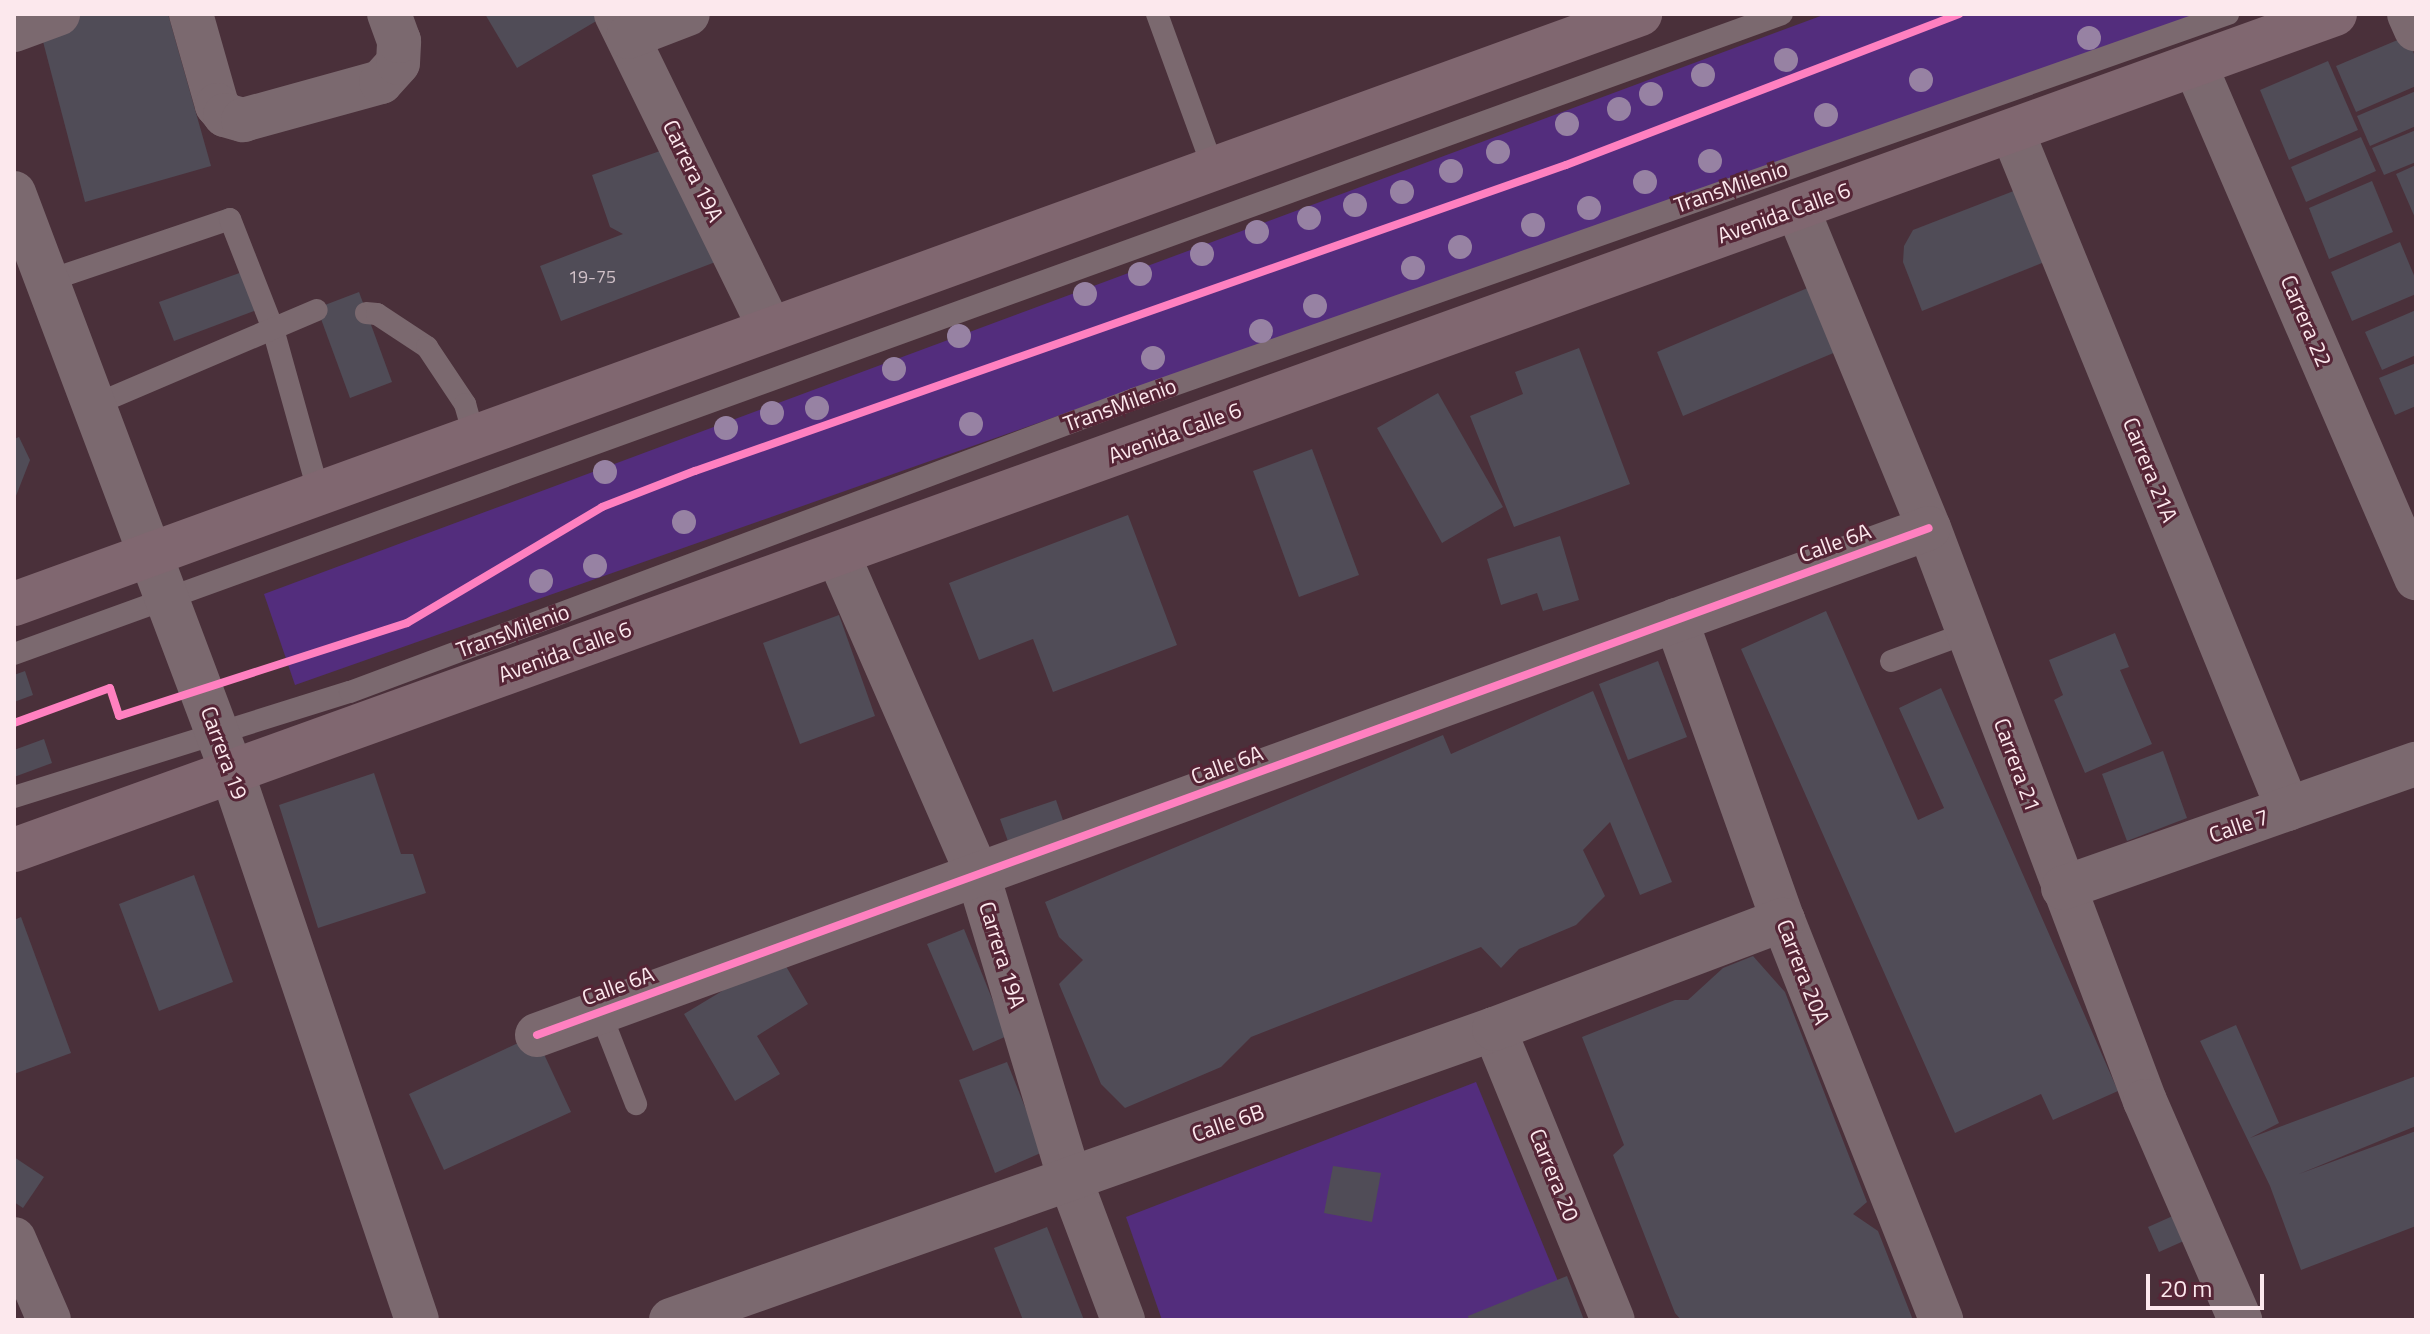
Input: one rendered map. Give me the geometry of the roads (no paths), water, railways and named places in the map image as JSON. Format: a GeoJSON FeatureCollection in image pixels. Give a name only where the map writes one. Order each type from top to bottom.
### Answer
{"type":"FeatureCollection","features":[{"type":"Feature","properties":{"kind":"main road"},"geometry":{"type":"LineString","coordinates":[[14,604],[1640,14]]}},
{"type":"Feature","properties":{"kind":"main road","name":"Avenida Calle 6"},"geometry":{"type":"LineString","coordinates":[[14,850],[224,752],[838,555],[2335,14]]}},
{"type":"Feature","properties":{"kind":"street"},"geometry":{"type":"LineString","coordinates":[[14,30],[58,14]]}},
{"type":"Feature","properties":{"kind":"street"},"geometry":{"type":"LineString","coordinates":[[191,14],[217,105],[225,115],[243,120],[381,82],[398,63],[399,41],[389,14]]}},
{"type":"Feature","properties":{"kind":"street"},"geometry":{"type":"LineString","coordinates":[[622,26],[688,14]]}},
{"type":"Feature","properties":{"kind":"street"},"geometry":{"type":"LineString","coordinates":[[2409,14],[2416,30]]}},
{"type":"Feature","properties":{"kind":"street","name":"Carrera 19A"},"geometry":{"type":"LineString","coordinates":[[622,26],[770,328]]}},
{"type":"Feature","properties":{"kind":"street","name":"Carrera 22"},"geometry":{"type":"LineString","coordinates":[[2195,65],[2416,578]]}},
{"type":"Feature","properties":{"kind":"street","name":"Carrera 21A"},"geometry":{"type":"LineString","coordinates":[[2012,131],[2288,809]]}},
{"type":"Feature","properties":{"kind":"street","name":"Carrera 19"},"geometry":{"type":"LineString","coordinates":[[14,193],[224,752],[417,1320]]}},
{"type":"Feature","properties":{"kind":"street","name":"Carrera 21"},"geometry":{"type":"LineString","coordinates":[[1797,208],[1929,528],[2145,1101],[2240,1320]]}},
{"type":"Feature","properties":{"kind":"street","name":"Calle 6A"},"geometry":{"type":"LineString","coordinates":[[537,1035],[1929,528]]}},
{"type":"Feature","properties":{"kind":"street","name":"Carrera 19A"},"geometry":{"type":"LineString","coordinates":[[838,555],[978,875],[1070,1179],[1123,1320]]}},
{"type":"Feature","properties":{"kind":"street","name":"Carrera 20A"},"geometry":{"type":"LineString","coordinates":[[1676,620],[1783,920],[1941,1320]]}},
{"type":"Feature","properties":{"kind":"street","name":"Calle 7"},"geometry":{"type":"LineString","coordinates":[[2063,888],[2416,764]]}},
{"type":"Feature","properties":{"kind":"street","name":"Calle 6B"},"geometry":{"type":"LineString","coordinates":[[671,1320],[1494,1029],[1783,920]]}},
{"type":"Feature","properties":{"kind":"street","name":"Carrera 20"},"geometry":{"type":"LineString","coordinates":[[1494,1029],[1613,1320]]}},
{"type":"Feature","properties":{"kind":"street"},"geometry":{"type":"LineString","coordinates":[[15,1238],[49,1320]]}},
{"type":"Feature","properties":{"kind":"lane"},"geometry":{"type":"LineString","coordinates":[[1157,14],[1213,168]]}},
{"type":"Feature","properties":{"kind":"lane"},"geometry":{"type":"LineString","coordinates":[[14,654],[1782,14]]}},
{"type":"Feature","properties":{"kind":"lane","name":"TransMilenio"},"geometry":{"type":"LineString","coordinates":[[14,797],[224,752],[350,692],[1134,399],[2228,14]]}},
{"type":"Feature","properties":{"kind":"lane"},"geometry":{"type":"LineString","coordinates":[[47,281],[230,219],[273,329],[319,494]]}},
{"type":"Feature","properties":{"kind":"lane"},"geometry":{"type":"LineString","coordinates":[[94,405],[317,310]]}},
{"type":"Feature","properties":{"kind":"lane"},"geometry":{"type":"LineString","coordinates":[[366,313],[377,314],[427,347],[465,404],[475,438]]}},
{"type":"Feature","properties":{"kind":"lane"},"geometry":{"type":"LineString","coordinates":[[1891,661],[1967,633]]}},
{"type":"Feature","properties":{"kind":"lane"},"geometry":{"type":"LineString","coordinates":[[600,1012],[636,1104]]}}]}
